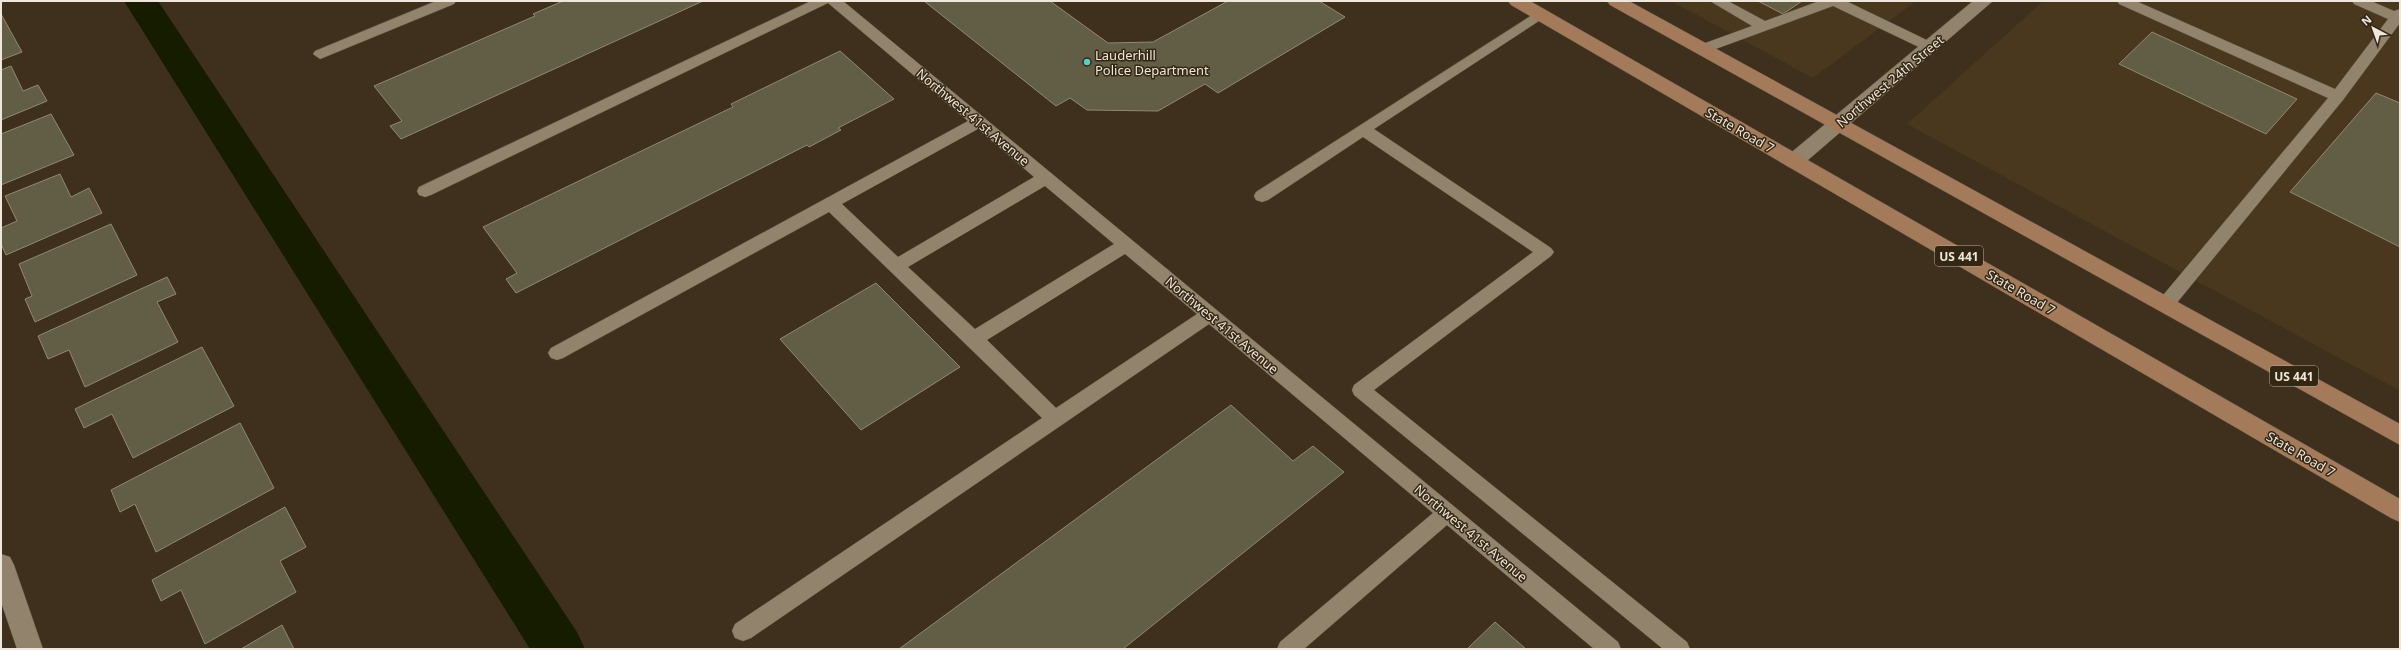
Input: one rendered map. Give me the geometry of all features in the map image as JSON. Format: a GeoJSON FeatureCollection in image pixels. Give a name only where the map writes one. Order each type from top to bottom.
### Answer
{"type":"FeatureCollection","features":[{"type":"Feature","properties":{"kind":"main road","name":"State Road 7"},"geometry":{"type":"LineString","coordinates":[[1517,1],[2400,511]]}},
{"type":"Feature","properties":{"kind":"main road","name":"US 441"},"geometry":{"type":"LineString","coordinates":[[1616,1],[2400,435]]}},
{"type":"Feature","properties":{"kind":"street","name":"Northwest 24th Street"},"geometry":{"type":"LineString","coordinates":[[1794,161],[1984,1]]}},
{"type":"Feature","properties":{"kind":"street"},"geometry":{"type":"LineString","coordinates":[[1,565],[30,649]]}},
{"type":"Feature","properties":{"kind":"lane"},"geometry":{"type":"LineString","coordinates":[[320,54],[449,1]]}},
{"type":"Feature","properties":{"kind":"lane"},"geometry":{"type":"LineString","coordinates":[[425,190],[823,1]]}},
{"type":"Feature","properties":{"kind":"lane","name":"Northwest 41st Avenue"},"geometry":{"type":"LineString","coordinates":[[834,1],[1610,649]]}},
{"type":"Feature","properties":{"kind":"lane"},"geometry":{"type":"LineString","coordinates":[[1717,1],[1764,26]]}},
{"type":"Feature","properties":{"kind":"lane"},"geometry":{"type":"LineString","coordinates":[[1702,49],[1834,1],[1930,47]]}},
{"type":"Feature","properties":{"kind":"lane"},"geometry":{"type":"LineString","coordinates":[[2124,1],[2338,96]]}},
{"type":"Feature","properties":{"kind":"lane"},"geometry":{"type":"LineString","coordinates":[[2165,305],[2338,96],[2398,15],[2359,1]]}},
{"type":"Feature","properties":{"kind":"lane"},"geometry":{"type":"LineString","coordinates":[[1262,196],[1540,14]]}},
{"type":"Feature","properties":{"kind":"lane"},"geometry":{"type":"LineString","coordinates":[[557,353],[979,122]]}},
{"type":"Feature","properties":{"kind":"lane"},"geometry":{"type":"LineString","coordinates":[[1363,129],[1545,252],[1361,390],[1679,649]]}},
{"type":"Feature","properties":{"kind":"lane"},"geometry":{"type":"LineString","coordinates":[[896,266],[1046,178]]}},
{"type":"Feature","properties":{"kind":"lane"},"geometry":{"type":"LineString","coordinates":[[830,203],[974,339],[1055,419]]}},
{"type":"Feature","properties":{"kind":"lane"},"geometry":{"type":"LineString","coordinates":[[974,339],[1126,245]]}},
{"type":"Feature","properties":{"kind":"lane"},"geometry":{"type":"LineString","coordinates":[[743,631],[1210,314]]}},
{"type":"Feature","properties":{"kind":"lane"},"geometry":{"type":"LineString","coordinates":[[1288,649],[1447,513]]}},
{"type":"Feature","properties":{"kind":"shaded area"},"geometry":{"type":"Polygon","coordinates":[[[1671,1],[1916,1],[1813,78],[1671,1]]]}},
{"type":"Feature","properties":{"kind":"shaded area"},"geometry":{"type":"Polygon","coordinates":[[[2043,1],[2400,1],[2400,391],[1907,124],[2043,1]]]}},
{"type":"Feature","properties":{"kind":"building"},"geometry":{"type":"Polygon","coordinates":[[[563,1],[703,1],[401,139],[390,126],[402,121],[374,86],[535,16],[533,14],[563,1]]]}},
{"type":"Feature","properties":{"kind":"building"},"geometry":{"type":"Polygon","coordinates":[[[924,1],[1050,1],[1108,43],[1153,42],[1228,1],[1319,1],[1345,17],[1218,93],[1205,84],[1158,111],[1087,110],[1070,98],[1056,106],[924,1]]]}},
{"type":"Feature","properties":{"kind":"building"},"geometry":{"type":"Polygon","coordinates":[[[1758,1],[1802,1],[1783,14],[1758,1]]]}},
{"type":"Feature","properties":{"kind":"building"},"geometry":{"type":"Polygon","coordinates":[[[1,14],[22,52],[1,60],[1,14]]]}},
{"type":"Feature","properties":{"kind":"building"},"geometry":{"type":"Polygon","coordinates":[[[2152,32],[2297,99],[2266,134],[2119,64],[2152,32]]]}},
{"type":"Feature","properties":{"kind":"building"},"geometry":{"type":"Polygon","coordinates":[[[840,51],[894,99],[838,128],[841,130],[809,147],[807,145],[516,293],[506,279],[517,273],[483,227],[733,107],[731,104],[840,51]]]}},
{"type":"Feature","properties":{"kind":"building"},"geometry":{"type":"Polygon","coordinates":[[[11,66],[23,91],[38,85],[47,101],[1,120],[1,70],[11,66]]]}},
{"type":"Feature","properties":{"kind":"building"},"geometry":{"type":"Polygon","coordinates":[[[2376,93],[2400,103],[2400,247],[2290,192],[2376,93]]]}},
{"type":"Feature","properties":{"kind":"building"},"geometry":{"type":"Polygon","coordinates":[[[51,114],[74,155],[1,185],[1,134],[51,114]]]}},
{"type":"Feature","properties":{"kind":"building"},"geometry":{"type":"Polygon","coordinates":[[[60,174],[71,197],[89,188],[102,213],[6,255],[1,244],[1,228],[17,221],[5,196],[60,174]]]}},
{"type":"Feature","properties":{"kind":"building"},"geometry":{"type":"Polygon","coordinates":[[[111,224],[137,275],[35,322],[25,299],[32,296],[19,264],[111,224]]]}},
{"type":"Feature","properties":{"kind":"building"},"geometry":{"type":"Polygon","coordinates":[[[167,277],[176,294],[157,302],[178,342],[85,387],[69,350],[48,359],[38,336],[167,277]]]}},
{"type":"Feature","properties":{"kind":"building"},"geometry":{"type":"Polygon","coordinates":[[[876,283],[960,367],[861,430],[780,339],[876,283]]]}},
{"type":"Feature","properties":{"kind":"building"},"geometry":{"type":"Polygon","coordinates":[[[202,347],[234,406],[133,458],[112,414],[84,428],[75,409],[202,347]]]}},
{"type":"Feature","properties":{"kind":"building"},"geometry":{"type":"Polygon","coordinates":[[[1231,405],[1293,461],[1313,446],[1344,472],[1123,649],[899,649],[1231,405]]]}},
{"type":"Feature","properties":{"kind":"building"},"geometry":{"type":"Polygon","coordinates":[[[240,423],[274,488],[156,552],[135,504],[120,512],[111,490],[240,423]]]}},
{"type":"Feature","properties":{"kind":"building"},"geometry":{"type":"Polygon","coordinates":[[[285,507],[306,547],[280,561],[296,592],[205,644],[181,590],[161,601],[152,580],[285,507]]]}},
{"type":"Feature","properties":{"kind":"building"},"geometry":{"type":"Polygon","coordinates":[[[1495,622],[1526,649],[1467,649],[1495,622]]]}},
{"type":"Feature","properties":{"kind":"building"},"geometry":{"type":"Polygon","coordinates":[[[282,625],[294,649],[241,649],[282,625]]]}},
{"type":"Feature","properties":{"kind":"waterway"},"geometry":{"type":"LineString","coordinates":[[141,1],[559,649]]}},
{"type":"Feature","properties":{"kind":"place","name":"Lauderhill Police Department"},"geometry":{"type":"Point","coordinates":[1087,62]}}]}
